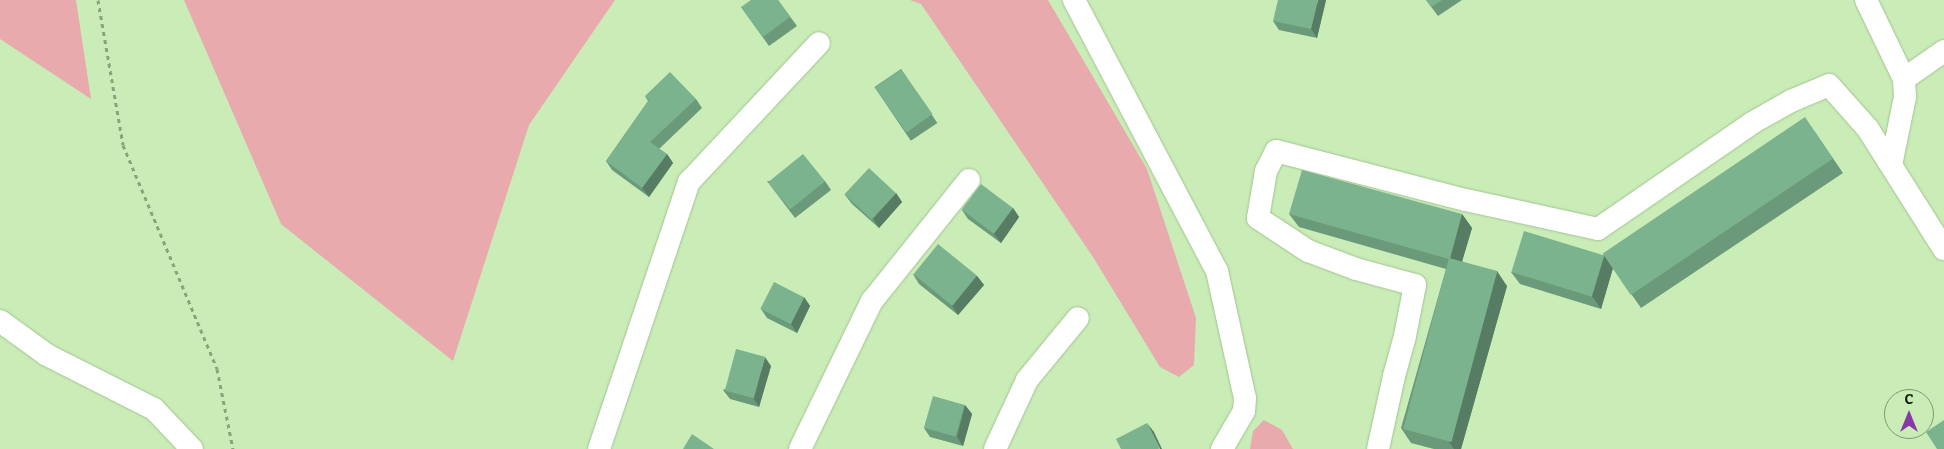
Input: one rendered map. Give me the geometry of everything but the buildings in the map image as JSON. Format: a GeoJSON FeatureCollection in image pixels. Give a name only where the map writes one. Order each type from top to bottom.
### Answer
{"type":"FeatureCollection","features":[{"type":"Feature","properties":{"kind":"street"},"geometry":{"type":"LineString","coordinates":[[1074,0],[1217,271],[1245,398],[1244,411],[1222,449]]}},
{"type":"Feature","properties":{"kind":"street"},"geometry":{"type":"LineString","coordinates":[[1866,0],[1904,78],[1905,97],[1891,165]]}},
{"type":"Feature","properties":{"kind":"street"},"geometry":{"type":"LineString","coordinates":[[599,449],[689,182],[819,43]]}},
{"type":"Feature","properties":{"kind":"street"},"geometry":{"type":"LineString","coordinates":[[1904,78],[1944,51]]}},
{"type":"Feature","properties":{"kind":"street"},"geometry":{"type":"LineString","coordinates":[[1378,449],[1415,285],[1356,269],[1308,251],[1258,218],[1266,171],[1276,151],[1466,200],[1598,229],[1752,123],[1791,101],[1829,85],[1868,129],[1944,249]]}},
{"type":"Feature","properties":{"kind":"street"},"geometry":{"type":"LineString","coordinates":[[800,449],[872,300],[969,180]]}},
{"type":"Feature","properties":{"kind":"street"},"geometry":{"type":"LineString","coordinates":[[995,449],[1027,380],[1078,318]]}},
{"type":"Feature","properties":{"kind":"street"},"geometry":{"type":"LineString","coordinates":[[0,321],[47,355],[154,409],[192,449]]}},
{"type":"Feature","properties":{"kind":"path"},"geometry":{"type":"LineString","coordinates":[[98,0],[122,145],[218,369],[233,449]]}},
{"type":"Feature","properties":{"kind":"shaded area"},"geometry":{"type":"Polygon","coordinates":[[[0,0],[76,0],[91,99],[0,39],[0,0]]]}},
{"type":"Feature","properties":{"kind":"shaded area"},"geometry":{"type":"Polygon","coordinates":[[[184,0],[615,0],[529,125],[453,361],[281,224],[184,0]]]}},
{"type":"Feature","properties":{"kind":"shaded area"},"geometry":{"type":"Polygon","coordinates":[[[910,0],[1048,0],[1147,169],[1196,318],[1194,365],[1179,377],[1160,367],[1093,257],[921,4],[910,0]]]}},
{"type":"Feature","properties":{"kind":"shaded area"},"geometry":{"type":"Polygon","coordinates":[[[1264,420],[1282,430],[1293,449],[1250,449],[1253,431],[1264,420]]]}}]}
